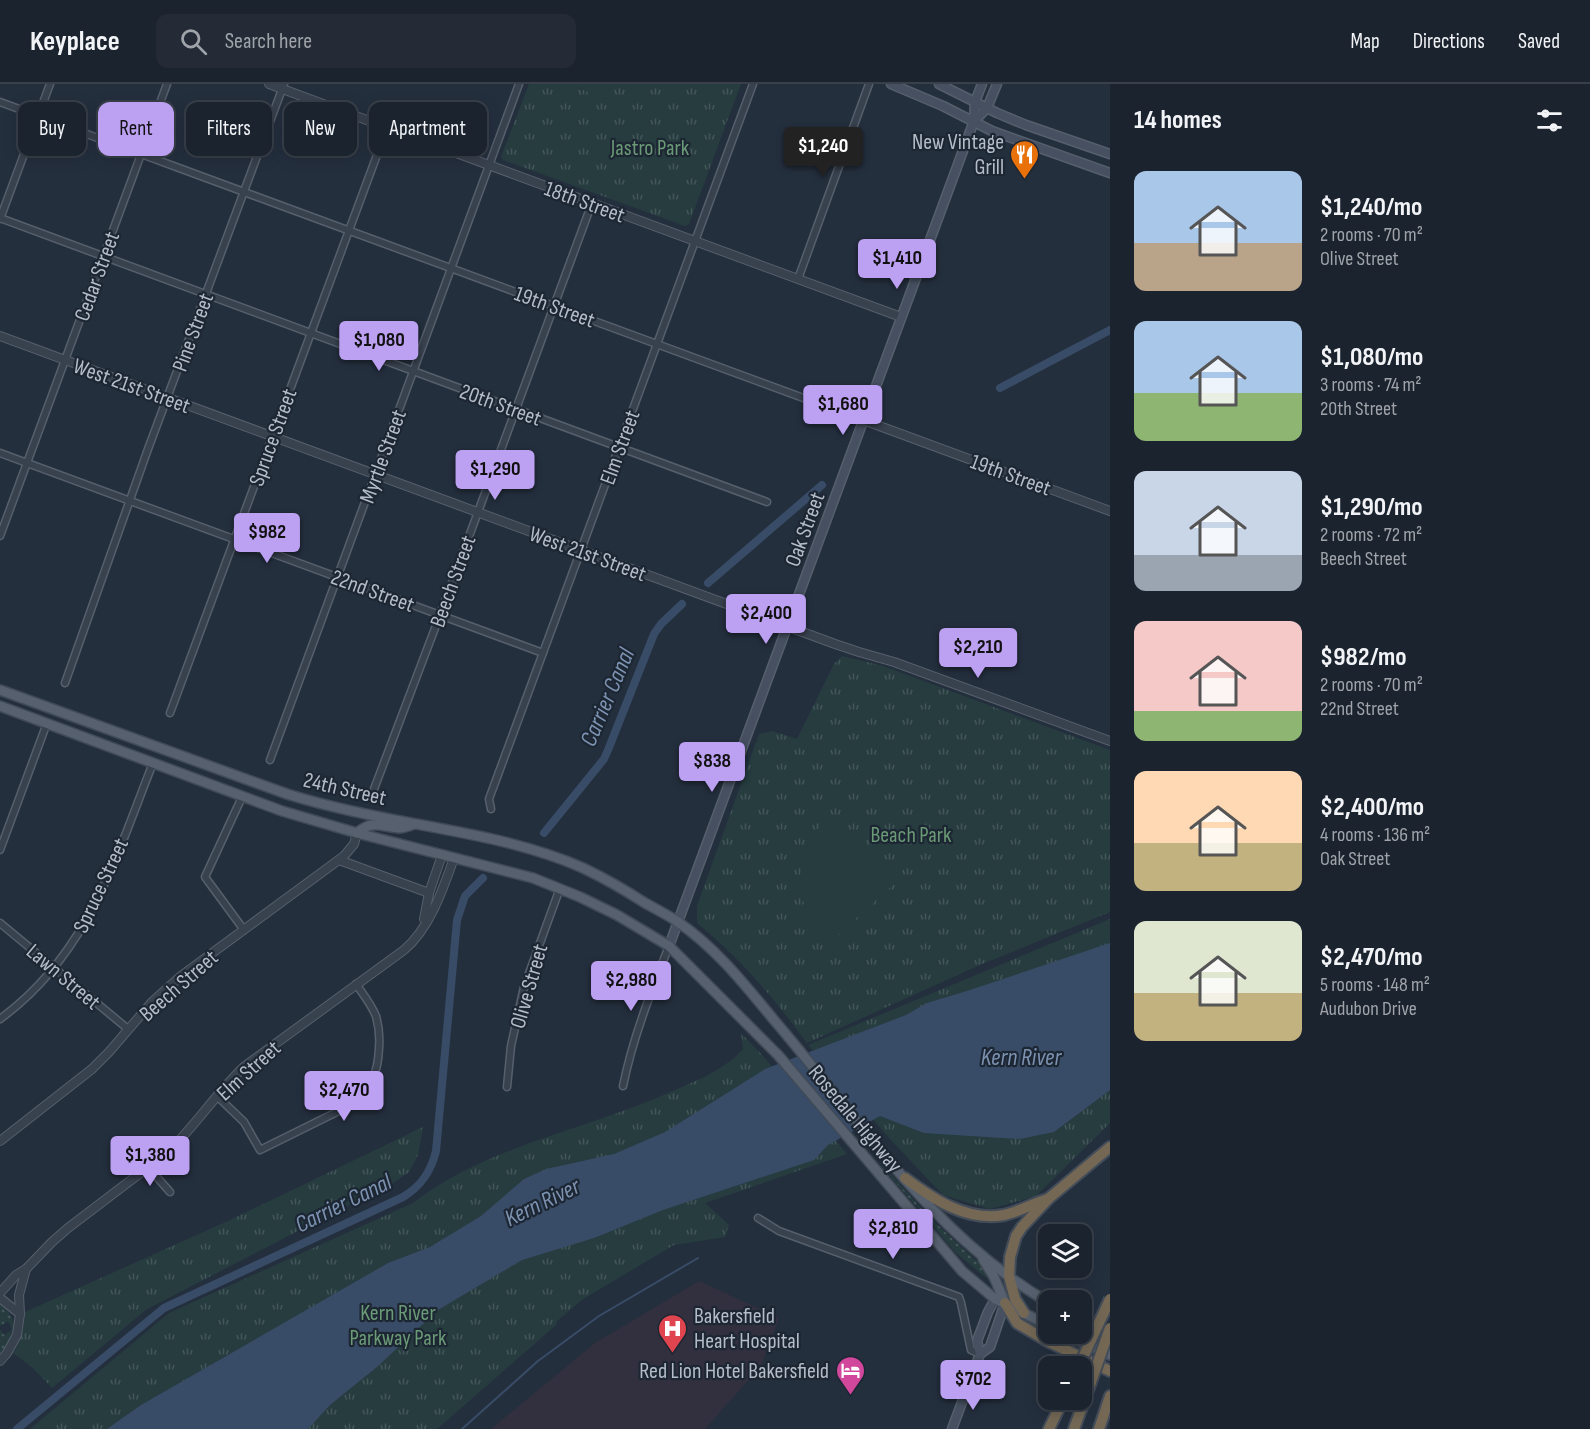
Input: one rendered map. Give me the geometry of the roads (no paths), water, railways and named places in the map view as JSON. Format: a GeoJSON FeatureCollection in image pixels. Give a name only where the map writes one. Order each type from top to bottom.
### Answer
{"type":"FeatureCollection","features":[{"type":"Feature","properties":{"kind":"highway"},"geometry":{"type":"LineString","coordinates":[[1110,1147],[1048,1199],[1022,1227],[1016,1236],[1010,1257],[1004,1298],[1017,1323],[1049,1342],[1110,1371]]}},
{"type":"Feature","properties":{"kind":"highway"},"geometry":{"type":"LineString","coordinates":[[905,1178],[932,1198],[972,1214],[1004,1215],[1048,1199]]}},
{"type":"Feature","properties":{"kind":"highway"},"geometry":{"type":"LineString","coordinates":[[1004,1298],[1024,1313]]}},
{"type":"Feature","properties":{"kind":"highway"},"geometry":{"type":"LineString","coordinates":[[1084,1356],[1110,1299]]}},
{"type":"Feature","properties":{"kind":"highway"},"geometry":{"type":"LineString","coordinates":[[1074,1429],[1110,1328]]}},
{"type":"Feature","properties":{"kind":"highway"},"geometry":{"type":"LineString","coordinates":[[1099,1429],[1110,1396]]}},
{"type":"Feature","properties":{"kind":"highway"},"geometry":{"type":"LineString","coordinates":[[1049,1429],[1058,1410]]}},
{"type":"Feature","properties":{"kind":"main road"},"geometry":{"type":"LineString","coordinates":[[891,84],[936,102],[992,131],[1110,173]]}},
{"type":"Feature","properties":{"kind":"main road"},"geometry":{"type":"LineString","coordinates":[[939,84],[1026,125],[1110,154]]}},
{"type":"Feature","properties":{"kind":"main road","name":"Oak Street"},"geometry":{"type":"LineString","coordinates":[[669,946],[974,122],[975,102],[982,84]]}},
{"type":"Feature","properties":{"kind":"main road","name":"Oak Street"},"geometry":{"type":"LineString","coordinates":[[974,122],[987,108],[997,84]]}},
{"type":"Feature","properties":{"kind":"main road","name":"24th Street"},"geometry":{"type":"LineString","coordinates":[[0,690],[287,794],[334,807],[491,839],[562,860],[603,878],[678,922]]}},
{"type":"Feature","properties":{"kind":"main road","name":"24th Street"},"geometry":{"type":"LineString","coordinates":[[0,706],[282,811],[357,833],[525,875],[608,910],[669,946]]}},
{"type":"Feature","properties":{"kind":"main road"},"geometry":{"type":"LineString","coordinates":[[357,833],[371,825],[401,828],[416,824]]}},
{"type":"Feature","properties":{"kind":"main road","name":"Rosedale Highway"},"geometry":{"type":"LineString","coordinates":[[678,922],[720,957],[921,1197],[979,1252],[1036,1294]]}},
{"type":"Feature","properties":{"kind":"main road","name":"Rosedale Highway"},"geometry":{"type":"LineString","coordinates":[[669,946],[778,1055],[962,1271],[1004,1298]]}},
{"type":"Feature","properties":{"kind":"main road"},"geometry":{"type":"LineString","coordinates":[[979,1252],[1004,1298],[990,1347],[980,1354]]}},
{"type":"Feature","properties":{"kind":"main road"},"geometry":{"type":"LineString","coordinates":[[952,1429],[980,1354],[977,1341],[988,1312],[1004,1298],[1036,1294]]}},
{"type":"Feature","properties":{"kind":"main road"},"geometry":{"type":"LineString","coordinates":[[1024,1313],[1038,1320]]}},
{"type":"Feature","properties":{"kind":"main road"},"geometry":{"type":"LineString","coordinates":[[1092,1325],[1110,1334]]}},
{"type":"Feature","properties":{"kind":"main road"},"geometry":{"type":"LineString","coordinates":[[1088,1344],[1110,1354]]}},
{"type":"Feature","properties":{"kind":"street"},"geometry":{"type":"LineString","coordinates":[[43,102],[50,84]]}},
{"type":"Feature","properties":{"kind":"street","name":"Cedar Street"},"geometry":{"type":"LineString","coordinates":[[160,102],[167,84]]}},
{"type":"Feature","properties":{"kind":"street","name":"18th Street"},"geometry":{"type":"LineString","coordinates":[[269,84],[283,86],[369,121]]}},
{"type":"Feature","properties":{"kind":"street","name":"Myrtle Street"},"geometry":{"type":"LineString","coordinates":[[270,760],[519,84]]}},
{"type":"Feature","properties":{"kind":"street","name":"Elm Street"},"geometry":{"type":"LineString","coordinates":[[491,809],[489,799],[753,84]]}},
{"type":"Feature","properties":{"kind":"street"},"geometry":{"type":"LineString","coordinates":[[798,279],[870,84]]}},
{"type":"Feature","properties":{"kind":"street","name":"Pine Street"},"geometry":{"type":"LineString","coordinates":[[65,683],[167,398],[283,86]]}},
{"type":"Feature","properties":{"kind":"street","name":"19th Street"},"geometry":{"type":"LineString","coordinates":[[0,102],[18,109]]}},
{"type":"Feature","properties":{"kind":"street"},"geometry":{"type":"LineString","coordinates":[[0,219],[23,156]]}},
{"type":"Feature","properties":{"kind":"street","name":"Cedar Street"},"geometry":{"type":"LineString","coordinates":[[0,536],[140,156]]}},
{"type":"Feature","properties":{"kind":"street","name":"19th Street"},"geometry":{"type":"LineString","coordinates":[[146,156],[1110,511]]}},
{"type":"Feature","properties":{"kind":"street","name":"Spruce Street"},"geometry":{"type":"LineString","coordinates":[[170,713],[377,156]]}},
{"type":"Feature","properties":{"kind":"street","name":"18th Street"},"geometry":{"type":"LineString","coordinates":[[464,156],[901,317]]}},
{"type":"Feature","properties":{"kind":"street","name":"Beech Street"},"geometry":{"type":"LineString","coordinates":[[374,789],[592,203]]}},
{"type":"Feature","properties":{"kind":"street","name":"20th Street"},"geometry":{"type":"LineString","coordinates":[[0,219],[767,502]]}},
{"type":"Feature","properties":{"kind":"street","name":"West 21st Street"},"geometry":{"type":"LineString","coordinates":[[0,336],[787,626],[894,662],[1110,741]]}},
{"type":"Feature","properties":{"kind":"street","name":"22nd Street"},"geometry":{"type":"LineString","coordinates":[[0,453],[543,653]]}},
{"type":"Feature","properties":{"kind":"street"},"geometry":{"type":"LineString","coordinates":[[0,850],[48,723]]}},
{"type":"Feature","properties":{"kind":"street","name":"Spruce Street"},"geometry":{"type":"LineString","coordinates":[[0,1019],[22,1001],[54,968],[74,941],[107,880],[153,763]]}},
{"type":"Feature","properties":{"kind":"street"},"geometry":{"type":"LineString","coordinates":[[242,797],[205,878],[244,930]]}},
{"type":"Feature","properties":{"kind":"street","name":"Beech Street"},"geometry":{"type":"LineString","coordinates":[[0,1141],[92,1069],[166,989],[339,860],[350,849],[357,833]]}},
{"type":"Feature","properties":{"kind":"street","name":"Elm Street"},"geometry":{"type":"LineString","coordinates":[[423,927],[429,893],[442,855]]}},
{"type":"Feature","properties":{"kind":"street","name":"Elm Street"},"geometry":{"type":"LineString","coordinates":[[0,1293],[16,1275],[26,1269],[68,1228],[168,1152],[245,1066],[414,941],[440,897],[454,858]]}},
{"type":"Feature","properties":{"kind":"street"},"geometry":{"type":"LineString","coordinates":[[339,860],[429,893]]}},
{"type":"Feature","properties":{"kind":"street","name":"Olive Street"},"geometry":{"type":"LineString","coordinates":[[507,1087],[511,1046],[524,987],[560,888]]}},
{"type":"Feature","properties":{"kind":"street","name":"Lawn Street"},"geometry":{"type":"LineString","coordinates":[[0,923],[128,1029]]}},
{"type":"Feature","properties":{"kind":"street","name":"Oak Street"},"geometry":{"type":"LineString","coordinates":[[623,1086],[639,1024],[669,946]]}},
{"type":"Feature","properties":{"kind":"street"},"geometry":{"type":"LineString","coordinates":[[217,1096],[244,1122],[260,1150],[351,1105],[360,1098],[367,1090],[377,1070],[380,1039],[379,1028],[371,1006],[356,984]]}},
{"type":"Feature","properties":{"kind":"street"},"geometry":{"type":"LineString","coordinates":[[148,1167],[170,1192]]}},
{"type":"Feature","properties":{"kind":"street"},"geometry":{"type":"LineString","coordinates":[[758,1218],[779,1231],[958,1297],[962,1303],[970,1350],[980,1354]]}},
{"type":"Feature","properties":{"kind":"street"},"geometry":{"type":"LineString","coordinates":[[0,1361],[13,1343],[19,1324],[19,1295],[26,1269]]}},
{"type":"Feature","properties":{"kind":"street"},"geometry":{"type":"LineString","coordinates":[[0,1298],[20,1314]]}},
{"type":"Feature","properties":{"kind":"water","name":"Kern River"},"geometry":{"type":"Polygon","coordinates":[[[1110,943],[1110,1090],[1054,1132],[1020,1139],[924,1133],[880,1116],[828,1145],[814,1160],[663,1210],[594,1238],[522,1260],[438,1310],[377,1367],[330,1405],[308,1429],[107,1429],[141,1405],[388,1263],[430,1247],[481,1216],[524,1179],[546,1169],[614,1154],[665,1132],[765,1069],[906,1015],[927,1003],[1110,943]]]}},
{"type":"Feature","properties":{"kind":"waterway","name":"Carrier Canal"},"geometry":{"type":"LineString","coordinates":[[1000,388],[1110,330]]}},
{"type":"Feature","properties":{"kind":"waterway"},"geometry":{"type":"LineString","coordinates":[[708,583],[822,485]]}},
{"type":"Feature","properties":{"kind":"waterway","name":"Carrier Canal"},"geometry":{"type":"LineString","coordinates":[[544,833],[604,759],[654,634],[682,604]]}},
{"type":"Feature","properties":{"kind":"waterway","name":"Carrier Canal"},"geometry":{"type":"LineString","coordinates":[[17,1429],[164,1308],[403,1197],[420,1183],[428,1172],[436,1151],[457,920],[465,896],[483,878]]}},
{"type":"Feature","properties":{"kind":"waterway"},"geometry":{"type":"LineString","coordinates":[[462,1429],[538,1361],[599,1316],[698,1258]]}},
{"type":"Feature","properties":{"kind":"place","name":"New Vintage Grill"},"geometry":{"type":"Point","coordinates":[1025,180]}},
{"type":"Feature","properties":{"kind":"place","name":"Bakersfield Heart Hospital"},"geometry":{"type":"Point","coordinates":[673,1354]}},
{"type":"Feature","properties":{"kind":"place","name":"Red Lion Hotel Bakersfield"},"geometry":{"type":"Point","coordinates":[850,1396]}},
{"type":"Feature","properties":{"kind":"park label","name":"Jastro Park"},"geometry":{"type":"Point","coordinates":[650,147]}},
{"type":"Feature","properties":{"kind":"park label","name":"Beach Park"},"geometry":{"type":"Point","coordinates":[911,834]}},
{"type":"Feature","properties":{"kind":"park label","name":"Kern River Parkway Park"},"geometry":{"type":"Point","coordinates":[398,1324]}}]}
